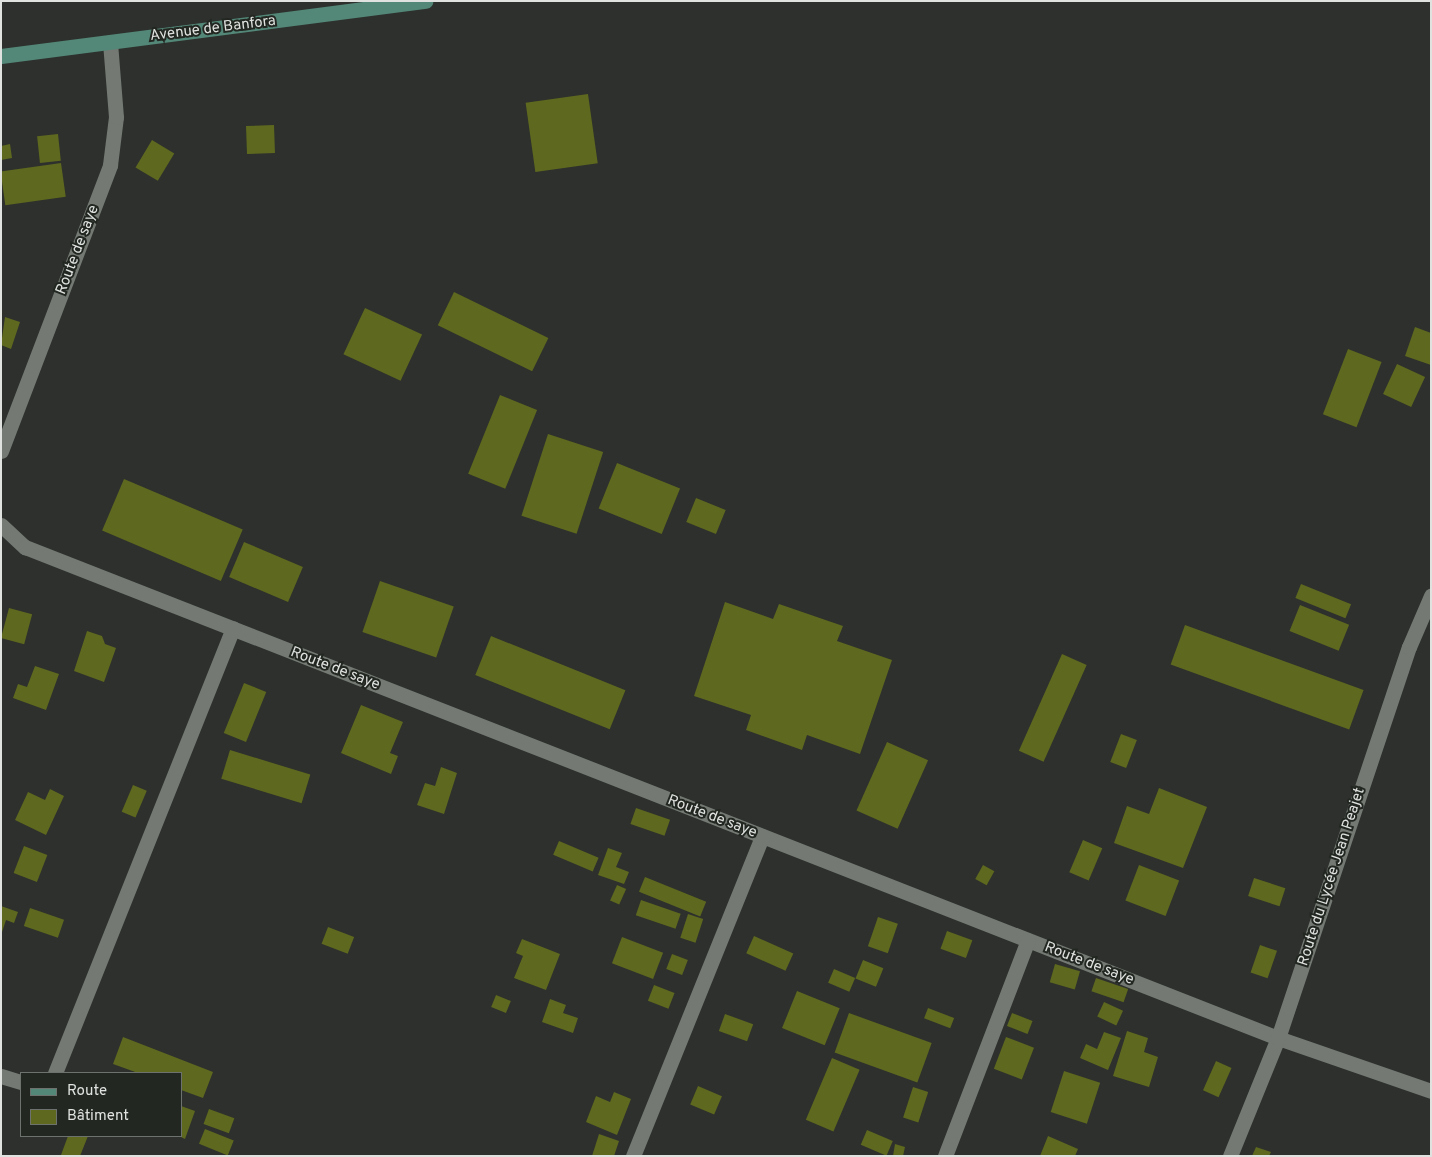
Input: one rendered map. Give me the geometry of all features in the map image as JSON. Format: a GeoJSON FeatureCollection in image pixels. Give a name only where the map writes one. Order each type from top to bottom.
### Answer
{"type":"FeatureCollection","features":[{"type":"Feature","properties":{"kind":"main road","name":"Avenue de Banfora"},"geometry":{"type":"LineString","coordinates":[[1,56],[425,1]]}},
{"type":"Feature","properties":{"kind":"street","name":"Route de saye"},"geometry":{"type":"LineString","coordinates":[[1,451],[110,165],[116,117],[110,42]]}},
{"type":"Feature","properties":{"kind":"street","name":"Route de saye"},"geometry":{"type":"LineString","coordinates":[[1,525],[25,547],[1278,1038],[1431,1091]]}},
{"type":"Feature","properties":{"kind":"street","name":"Route du Lycée Jean Peajet"},"geometry":{"type":"LineString","coordinates":[[1230,1156],[1278,1038],[1409,647],[1431,596]]}},
{"type":"Feature","properties":{"kind":"street"},"geometry":{"type":"LineString","coordinates":[[55,1072],[232,628]]}},
{"type":"Feature","properties":{"kind":"street"},"geometry":{"type":"LineString","coordinates":[[633,1156],[762,836]]}},
{"type":"Feature","properties":{"kind":"street"},"geometry":{"type":"LineString","coordinates":[[945,1156],[1028,940]]}},
{"type":"Feature","properties":{"kind":"street"},"geometry":{"type":"LineString","coordinates":[[1,1076],[20,1082]]}},
{"type":"Feature","properties":{"kind":"building"},"geometry":{"type":"Polygon","coordinates":[[[588,94],[598,163],[535,172],[526,103],[588,94]]]}},
{"type":"Feature","properties":{"kind":"building"},"geometry":{"type":"Polygon","coordinates":[[[274,125],[275,153],[247,154],[246,126],[274,125]]]}},
{"type":"Feature","properties":{"kind":"building"},"geometry":{"type":"Polygon","coordinates":[[[58,134],[61,161],[40,163],[37,136],[58,134]]]}},
{"type":"Feature","properties":{"kind":"building"},"geometry":{"type":"Polygon","coordinates":[[[152,140],[174,153],[158,181],[136,167],[152,140]]]}},
{"type":"Feature","properties":{"kind":"building"},"geometry":{"type":"Polygon","coordinates":[[[10,144],[12,158],[1,160],[1,146],[10,144]]]}},
{"type":"Feature","properties":{"kind":"building"},"geometry":{"type":"Polygon","coordinates":[[[61,163],[66,197],[5,205],[1,171],[61,163]]]}},
{"type":"Feature","properties":{"kind":"building"},"geometry":{"type":"Polygon","coordinates":[[[454,292],[548,338],[532,371],[438,325],[454,292]]]}},
{"type":"Feature","properties":{"kind":"building"},"geometry":{"type":"Polygon","coordinates":[[[365,308],[422,335],[401,381],[343,354],[365,308]]]}},
{"type":"Feature","properties":{"kind":"building"},"geometry":{"type":"Polygon","coordinates":[[[5,317],[20,322],[11,349],[1,345],[5,317]]]}},
{"type":"Feature","properties":{"kind":"building"},"geometry":{"type":"Polygon","coordinates":[[[1415,327],[1431,333],[1431,365],[1405,356],[1415,327]]]}},
{"type":"Feature","properties":{"kind":"building"},"geometry":{"type":"Polygon","coordinates":[[[1348,349],[1382,362],[1357,427],[1323,414],[1348,349]]]}},
{"type":"Feature","properties":{"kind":"building"},"geometry":{"type":"Polygon","coordinates":[[[1397,364],[1425,377],[1411,407],[1383,394],[1397,364]]]}},
{"type":"Feature","properties":{"kind":"building"},"geometry":{"type":"Polygon","coordinates":[[[500,395],[537,410],[505,489],[468,474],[500,395]]]}},
{"type":"Feature","properties":{"kind":"building"},"geometry":{"type":"Polygon","coordinates":[[[548,434],[603,452],[577,534],[521,516],[548,434]]]}},
{"type":"Feature","properties":{"kind":"building"},"geometry":{"type":"Polygon","coordinates":[[[617,463],[680,488],[662,534],[599,508],[617,463]]]}},
{"type":"Feature","properties":{"kind":"building"},"geometry":{"type":"Polygon","coordinates":[[[124,479],[243,529],[221,581],[102,531],[124,479]]]}},
{"type":"Feature","properties":{"kind":"building"},"geometry":{"type":"Polygon","coordinates":[[[696,498],[726,510],[716,534],[686,522],[696,498]]]}},
{"type":"Feature","properties":{"kind":"building"},"geometry":{"type":"Polygon","coordinates":[[[244,542],[303,567],[288,602],[229,577],[244,542]]]}},
{"type":"Feature","properties":{"kind":"building"},"geometry":{"type":"Polygon","coordinates":[[[380,581],[454,606],[436,657],[362,632],[380,581]]]}},
{"type":"Feature","properties":{"kind":"building"},"geometry":{"type":"Polygon","coordinates":[[[1301,584],[1351,604],[1345,618],[1295,598],[1301,584]]]}},
{"type":"Feature","properties":{"kind":"building"},"geometry":{"type":"Polygon","coordinates":[[[725,602],[773,619],[779,604],[843,626],[837,641],[892,660],[860,754],[807,735],[802,750],[746,730],[751,715],[694,696],[725,602]]]}},
{"type":"Feature","properties":{"kind":"building"},"geometry":{"type":"Polygon","coordinates":[[[1300,605],[1349,625],[1339,651],[1290,631],[1300,605]]]}},
{"type":"Feature","properties":{"kind":"building"},"geometry":{"type":"Polygon","coordinates":[[[9,608],[32,614],[24,644],[1,638],[9,608]]]}},
{"type":"Feature","properties":{"kind":"building"},"geometry":{"type":"Polygon","coordinates":[[[1185,625],[1364,690],[1349,729],[1171,664],[1185,625]]]}},
{"type":"Feature","properties":{"kind":"building"},"geometry":{"type":"Polygon","coordinates":[[[87,631],[102,636],[105,644],[116,648],[104,682],[74,671],[87,631]]]}},
{"type":"Feature","properties":{"kind":"building"},"geometry":{"type":"Polygon","coordinates":[[[491,636],[625,690],[610,729],[475,675],[491,636]]]}},
{"type":"Feature","properties":{"kind":"building"},"geometry":{"type":"Polygon","coordinates":[[[1062,654],[1087,665],[1044,762],[1019,751],[1062,654]]]}},
{"type":"Feature","properties":{"kind":"building"},"geometry":{"type":"Polygon","coordinates":[[[35,666],[59,674],[46,710],[13,698],[18,684],[27,687],[35,666]]]}},
{"type":"Feature","properties":{"kind":"building"},"geometry":{"type":"Polygon","coordinates":[[[244,683],[266,692],[246,742],[224,733],[244,683]]]}},
{"type":"Feature","properties":{"kind":"building"},"geometry":{"type":"Polygon","coordinates":[[[361,705],[403,722],[390,753],[398,756],[391,774],[341,753],[361,705]]]}},
{"type":"Feature","properties":{"kind":"building"},"geometry":{"type":"Polygon","coordinates":[[[1121,734],[1137,740],[1126,768],[1110,762],[1121,734]]]}},
{"type":"Feature","properties":{"kind":"building"},"geometry":{"type":"Polygon","coordinates":[[[887,742],[928,760],[898,829],[856,811],[887,742]]]}},
{"type":"Feature","properties":{"kind":"building"},"geometry":{"type":"Polygon","coordinates":[[[230,750],[310,775],[302,803],[221,779],[230,750]]]}},
{"type":"Feature","properties":{"kind":"building"},"geometry":{"type":"Polygon","coordinates":[[[441,767],[457,773],[444,814],[417,805],[425,783],[435,786],[441,767]]]}},
{"type":"Feature","properties":{"kind":"building"},"geometry":{"type":"Polygon","coordinates":[[[133,785],[147,791],[135,818],[122,812],[133,785]]]}},
{"type":"Feature","properties":{"kind":"building"},"geometry":{"type":"Polygon","coordinates":[[[1159,788],[1207,807],[1183,868],[1114,843],[1127,806],[1149,814],[1159,788]]]}},
{"type":"Feature","properties":{"kind":"building"},"geometry":{"type":"Polygon","coordinates":[[[50,789],[64,796],[46,835],[15,820],[28,792],[45,800],[50,789]]]}},
{"type":"Feature","properties":{"kind":"building"},"geometry":{"type":"Polygon","coordinates":[[[636,808],[670,820],[665,836],[630,824],[636,808]]]}},
{"type":"Feature","properties":{"kind":"building"},"geometry":{"type":"Polygon","coordinates":[[[1083,840],[1102,848],[1089,880],[1069,872],[1083,840]]]}},
{"type":"Feature","properties":{"kind":"building"},"geometry":{"type":"Polygon","coordinates":[[[559,841],[599,858],[593,872],[553,855],[559,841]]]}},
{"type":"Feature","properties":{"kind":"building"},"geometry":{"type":"Polygon","coordinates":[[[24,846],[47,855],[37,882],[14,873],[24,846]]]}},
{"type":"Feature","properties":{"kind":"building"},"geometry":{"type":"Polygon","coordinates":[[[608,848],[622,853],[616,867],[629,872],[624,884],[598,875],[608,848]]]}},
{"type":"Feature","properties":{"kind":"building"},"geometry":{"type":"Polygon","coordinates":[[[983,865],[994,871],[987,885],[975,879],[983,865]]]}},
{"type":"Feature","properties":{"kind":"building"},"geometry":{"type":"Polygon","coordinates":[[[1139,865],[1179,880],[1166,916],[1125,900],[1139,865]]]}},
{"type":"Feature","properties":{"kind":"building"},"geometry":{"type":"Polygon","coordinates":[[[645,877],[706,902],[700,917],[639,892],[645,877]]]}},
{"type":"Feature","properties":{"kind":"building"},"geometry":{"type":"Polygon","coordinates":[[[1254,878],[1285,888],[1280,906],[1248,896],[1254,878]]]}},
{"type":"Feature","properties":{"kind":"building"},"geometry":{"type":"Polygon","coordinates":[[[617,885],[626,889],[619,905],[610,901],[617,885]]]}},
{"type":"Feature","properties":{"kind":"building"},"geometry":{"type":"Polygon","coordinates":[[[641,900],[681,914],[676,929],[636,915],[641,900]]]}},
{"type":"Feature","properties":{"kind":"building"},"geometry":{"type":"Polygon","coordinates":[[[1,906],[18,912],[14,923],[6,920],[2,932],[1,906]]]}},
{"type":"Feature","properties":{"kind":"building"},"geometry":{"type":"Polygon","coordinates":[[[30,908],[64,920],[58,938],[24,926],[30,908]]]}},
{"type":"Feature","properties":{"kind":"building"},"geometry":{"type":"Polygon","coordinates":[[[688,914],[703,919],[695,943],[680,938],[688,914]]]}},
{"type":"Feature","properties":{"kind":"building"},"geometry":{"type":"Polygon","coordinates":[[[878,917],[898,924],[888,953],[868,946],[878,917]]]}},
{"type":"Feature","properties":{"kind":"building"},"geometry":{"type":"Polygon","coordinates":[[[328,927],[354,937],[348,954],[322,944],[328,927]]]}},
{"type":"Feature","properties":{"kind":"building"},"geometry":{"type":"Polygon","coordinates":[[[947,931],[972,940],[966,958],[941,949],[947,931]]]}},
{"type":"Feature","properties":{"kind":"building"},"geometry":{"type":"Polygon","coordinates":[[[754,936],[793,953],[786,971],[746,953],[754,936]]]}},
{"type":"Feature","properties":{"kind":"building"},"geometry":{"type":"Polygon","coordinates":[[[622,937],[663,953],[653,979],[612,963],[622,937]]]}},
{"type":"Feature","properties":{"kind":"building"},"geometry":{"type":"Polygon","coordinates":[[[522,939],[560,954],[546,990],[514,978],[523,956],[516,953],[522,939]]]}},
{"type":"Feature","properties":{"kind":"building"},"geometry":{"type":"Polygon","coordinates":[[[1260,945],[1277,951],[1268,978],[1251,972],[1260,945]]]}},
{"type":"Feature","properties":{"kind":"building"},"geometry":{"type":"Polygon","coordinates":[[[672,954],[688,960],[682,975],[666,969],[672,954]]]}},
{"type":"Feature","properties":{"kind":"building"},"geometry":{"type":"Polygon","coordinates":[[[863,960],[883,968],[876,987],[856,979],[863,960]]]}},
{"type":"Feature","properties":{"kind":"building"},"geometry":{"type":"Polygon","coordinates":[[[1055,964],[1080,971],[1075,989],[1050,982],[1055,964]]]}},
{"type":"Feature","properties":{"kind":"building"},"geometry":{"type":"Polygon","coordinates":[[[834,969],[855,978],[849,992],[828,983],[834,969]]]}},
{"type":"Feature","properties":{"kind":"building"},"geometry":{"type":"Polygon","coordinates":[[[1096,978],[1128,989],[1124,1002],[1091,991],[1096,978]]]}},
{"type":"Feature","properties":{"kind":"building"},"geometry":{"type":"Polygon","coordinates":[[[654,985],[675,993],[668,1009],[648,1001],[654,985]]]}},
{"type":"Feature","properties":{"kind":"building"},"geometry":{"type":"Polygon","coordinates":[[[797,991],[840,1008],[825,1045],[782,1028],[797,991]]]}},
{"type":"Feature","properties":{"kind":"building"},"geometry":{"type":"Polygon","coordinates":[[[496,995],[511,1001],[506,1013],[491,1007],[496,995]]]}},
{"type":"Feature","properties":{"kind":"building"},"geometry":{"type":"Polygon","coordinates":[[[550,999],[566,1005],[563,1013],[578,1018],[573,1033],[542,1022],[550,999]]]}},
{"type":"Feature","properties":{"kind":"building"},"geometry":{"type":"Polygon","coordinates":[[[1104,1002],[1123,1011],[1116,1025],[1097,1017],[1104,1002]]]}},
{"type":"Feature","properties":{"kind":"building"},"geometry":{"type":"Polygon","coordinates":[[[928,1008],[954,1018],[950,1028],[924,1018],[928,1008]]]}},
{"type":"Feature","properties":{"kind":"building"},"geometry":{"type":"Polygon","coordinates":[[[849,1013],[932,1043],[917,1083],[835,1052],[849,1013]]]}},
{"type":"Feature","properties":{"kind":"building"},"geometry":{"type":"Polygon","coordinates":[[[1012,1013],[1033,1021],[1028,1034],[1007,1026],[1012,1013]]]}},
{"type":"Feature","properties":{"kind":"building"},"geometry":{"type":"Polygon","coordinates":[[[725,1014],[753,1024],[747,1041],[719,1031],[725,1014]]]}},
{"type":"Feature","properties":{"kind":"building"},"geometry":{"type":"Polygon","coordinates":[[[1127,1031],[1148,1038],[1144,1052],[1158,1057],[1149,1087],[1113,1076],[1127,1031]]]}},
{"type":"Feature","properties":{"kind":"building"},"geometry":{"type":"Polygon","coordinates":[[[1104,1032],[1121,1038],[1108,1070],[1080,1058],[1086,1044],[1097,1049],[1104,1032]]]}},
{"type":"Feature","properties":{"kind":"building"},"geometry":{"type":"Polygon","coordinates":[[[123,1037],[213,1072],[203,1098],[182,1090],[182,1072],[135,1072],[113,1064],[123,1037]]]}},
{"type":"Feature","properties":{"kind":"building"},"geometry":{"type":"Polygon","coordinates":[[[1006,1037],[1034,1048],[1022,1079],[994,1069],[1006,1037]]]}},
{"type":"Feature","properties":{"kind":"building"},"geometry":{"type":"Polygon","coordinates":[[[832,1058],[860,1070],[833,1131],[806,1120],[832,1058]]]}},
{"type":"Feature","properties":{"kind":"building"},"geometry":{"type":"Polygon","coordinates":[[[1216,1061],[1232,1068],[1219,1097],[1203,1090],[1216,1061]]]}},
{"type":"Feature","properties":{"kind":"building"},"geometry":{"type":"Polygon","coordinates":[[[1064,1071],[1100,1083],[1087,1124],[1051,1112],[1064,1071]]]}},
{"type":"Feature","properties":{"kind":"building"},"geometry":{"type":"Polygon","coordinates":[[[698,1086],[722,1096],[714,1115],[690,1104],[698,1086]]]}},
{"type":"Feature","properties":{"kind":"building"},"geometry":{"type":"Polygon","coordinates":[[[913,1087],[928,1092],[918,1122],[903,1117],[913,1087]]]}},
{"type":"Feature","properties":{"kind":"building"},"geometry":{"type":"Polygon","coordinates":[[[614,1092],[631,1099],[617,1135],[586,1122],[596,1096],[610,1102],[614,1092]]]}},
{"type":"Feature","properties":{"kind":"building"},"geometry":{"type":"Polygon","coordinates":[[[182,1106],[195,1111],[185,1139],[181,1137],[182,1106]]]}},
{"type":"Feature","properties":{"kind":"building"},"geometry":{"type":"Polygon","coordinates":[[[209,1109],[234,1118],[229,1133],[204,1124],[209,1109]]]}},
{"type":"Feature","properties":{"kind":"building"},"geometry":{"type":"Polygon","coordinates":[[[205,1129],[234,1141],[228,1155],[199,1144],[205,1129]]]}},
{"type":"Feature","properties":{"kind":"building"},"geometry":{"type":"Polygon","coordinates":[[[867,1130],[893,1141],[887,1156],[861,1145],[867,1130]]]}},
{"type":"Feature","properties":{"kind":"building"},"geometry":{"type":"Polygon","coordinates":[[[599,1134],[619,1141],[614,1156],[592,1156],[599,1134]]]}},
{"type":"Feature","properties":{"kind":"building"},"geometry":{"type":"Polygon","coordinates":[[[1048,1136],[1078,1149],[1075,1156],[1040,1156],[1048,1136]]]}},
{"type":"Feature","properties":{"kind":"building"},"geometry":{"type":"Polygon","coordinates":[[[68,1137],[88,1137],[80,1156],[61,1155],[68,1137]]]}},
{"type":"Feature","properties":{"kind":"building"},"geometry":{"type":"Polygon","coordinates":[[[895,1144],[905,1147],[903,1156],[893,1156],[895,1144]]]}},
{"type":"Feature","properties":{"kind":"building"},"geometry":{"type":"Polygon","coordinates":[[[1256,1147],[1271,1152],[1269,1156],[1252,1156],[1256,1147]]]}}]}
